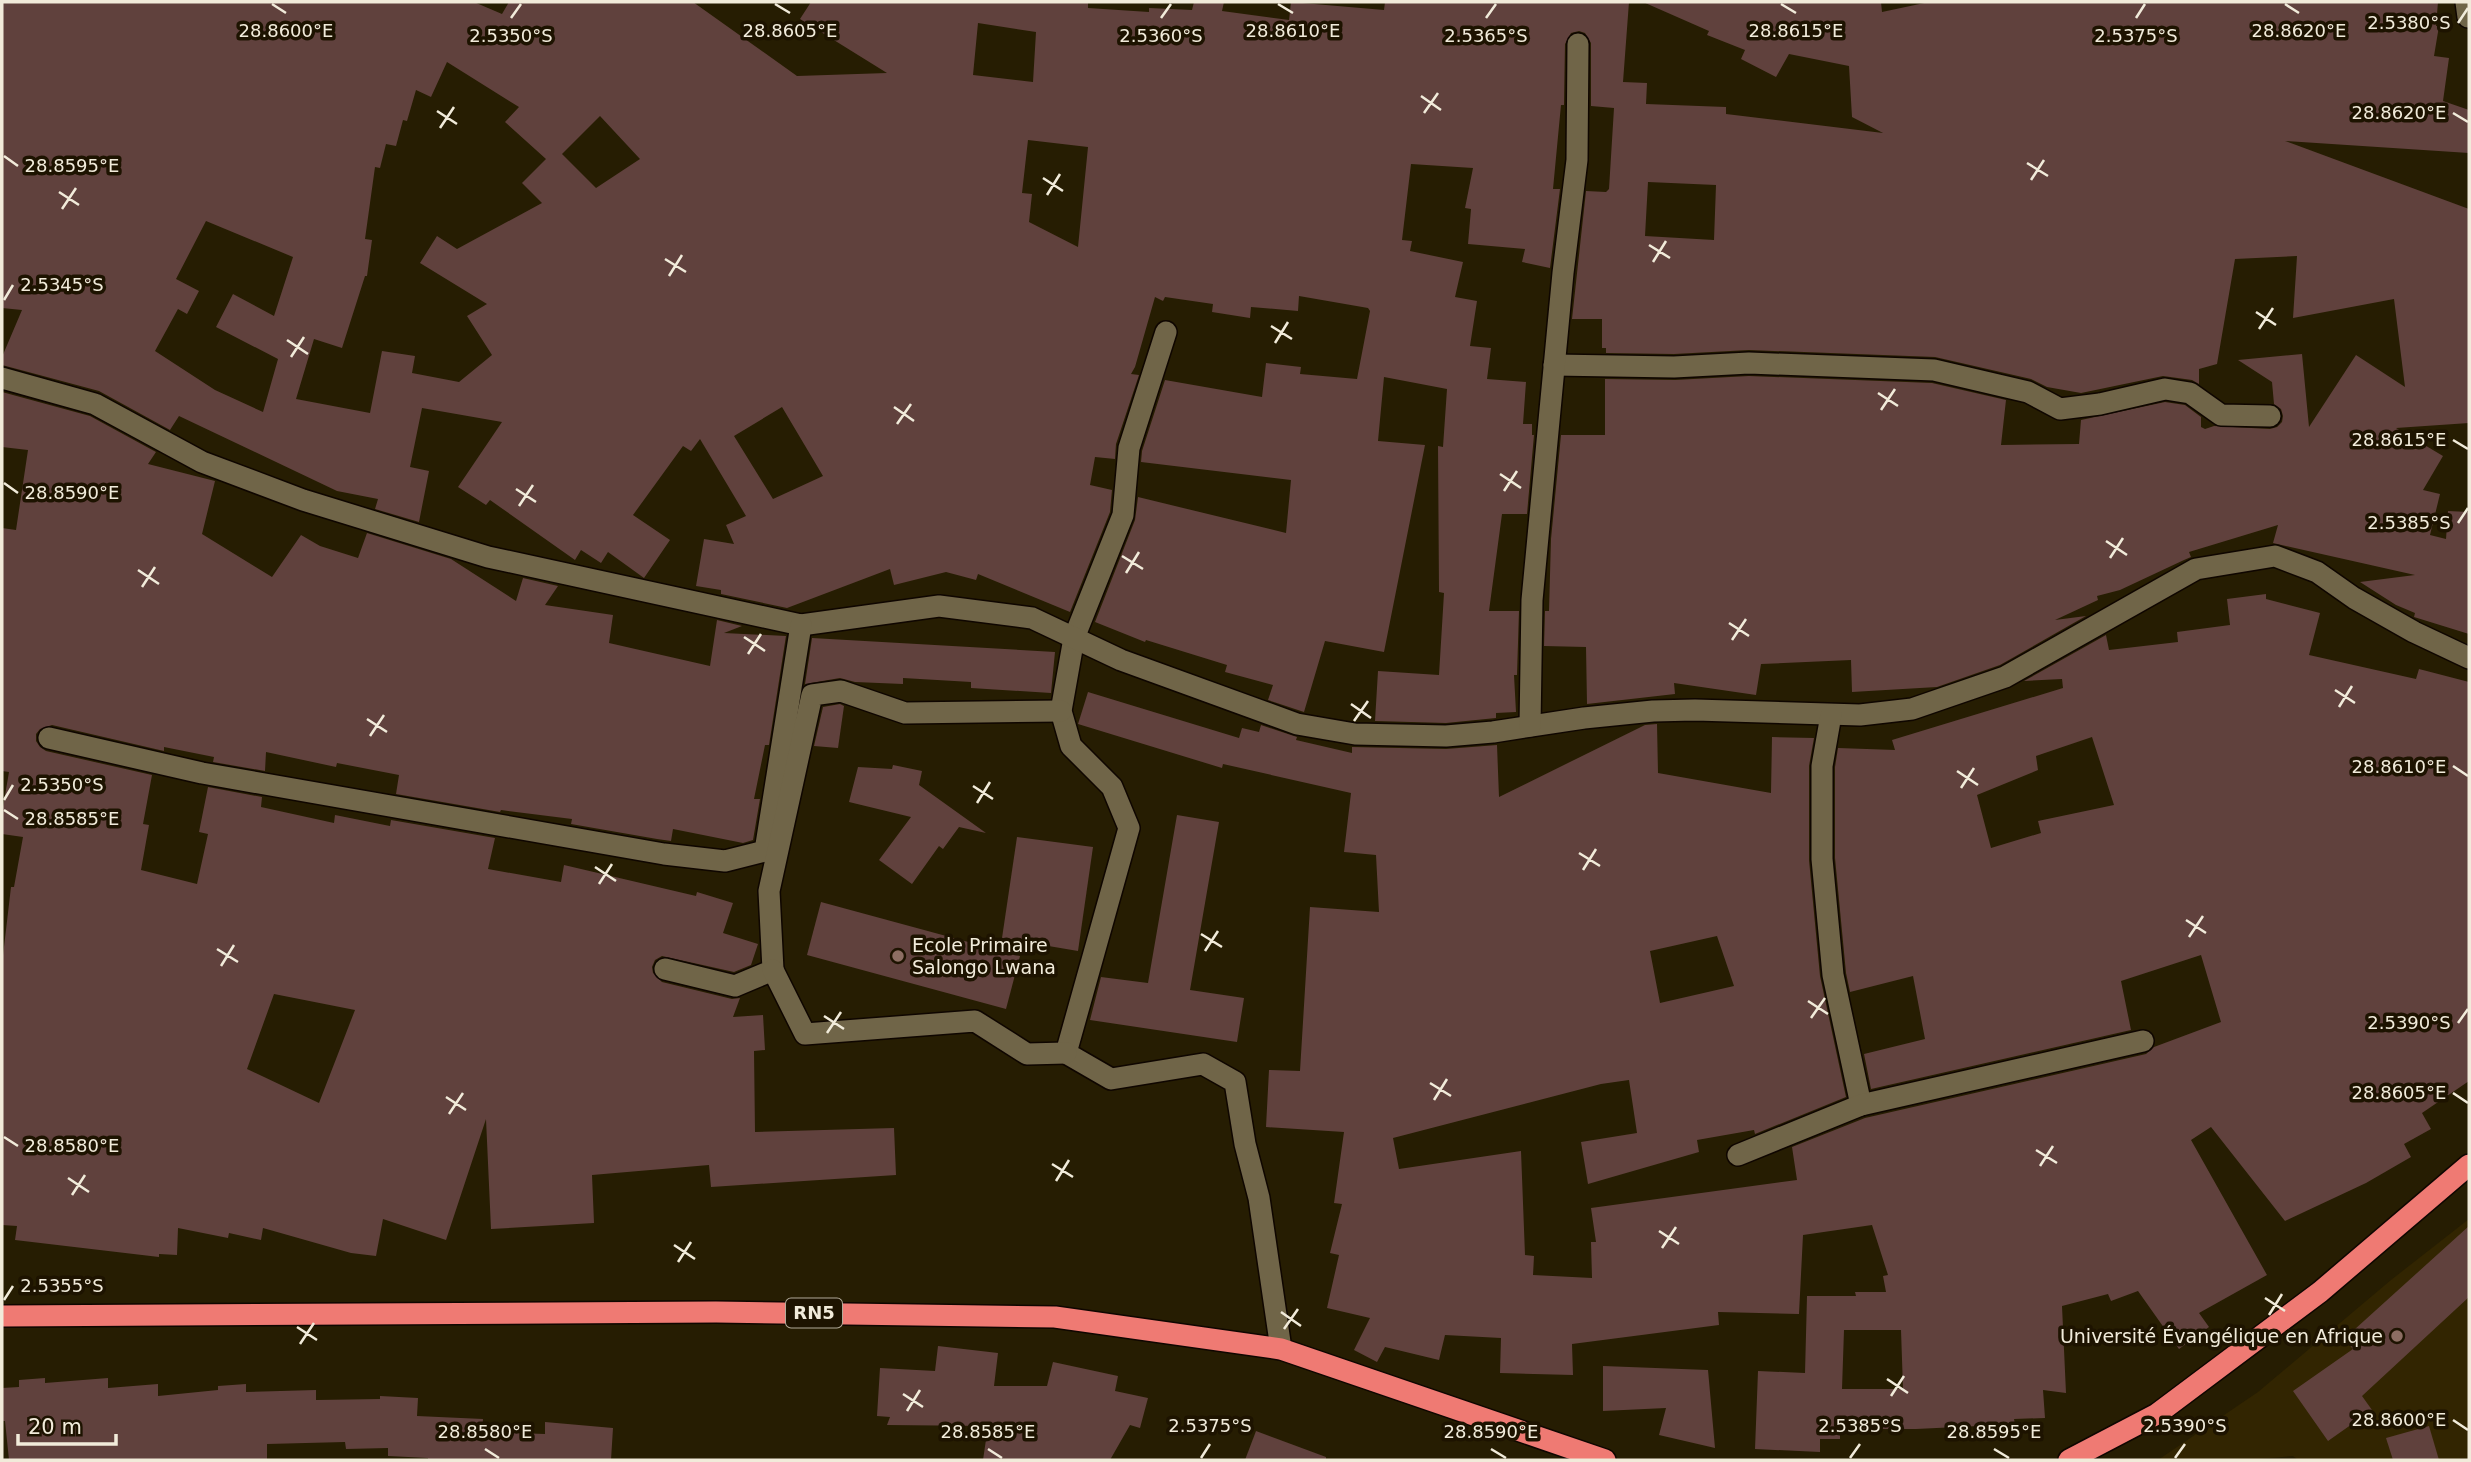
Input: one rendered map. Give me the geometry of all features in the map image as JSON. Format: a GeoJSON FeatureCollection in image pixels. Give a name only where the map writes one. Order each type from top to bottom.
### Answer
{"type":"FeatureCollection","features":[{"type":"Feature","properties":{"kind":"highway"},"geometry":{"type":"LineString","coordinates":[[2069,1460],[2157,1413],[2320,1292],[2469,1166]]}},
{"type":"Feature","properties":{"kind":"highway","name":"RN5"},"geometry":{"type":"LineString","coordinates":[[2,1316],[716,1312],[1055,1317],[1281,1349],[1605,1460]]}},
{"type":"Feature","properties":{"kind":"street"},"geometry":{"type":"LineString","coordinates":[[1531,726],[1532,600],[1577,160],[1578,44]]}},
{"type":"Feature","properties":{"kind":"street"},"geometry":{"type":"LineString","coordinates":[[1066,1053],[1129,828],[1112,788],[1071,746],[1061,711],[1074,638],[1123,515],[1129,448],[1166,332]]}},
{"type":"Feature","properties":{"kind":"street"},"geometry":{"type":"LineString","coordinates":[[1554,365],[1674,367],[1749,363],[1934,370],[2028,393],[2060,409],[2100,404],[2165,389],[2190,393],[2221,415],[2270,416]]}},
{"type":"Feature","properties":{"kind":"street"},"geometry":{"type":"LineString","coordinates":[[2,379],[96,404],[202,462],[303,500],[474,553],[801,625],[939,606],[1032,618],[1121,660],[1297,724],[1355,734],[1409,736],[1493,732],[1653,711],[1860,715],[1912,709],[2005,677],[2196,569],[2276,556],[2317,572],[2354,598],[2414,632],[2469,658]]}},
{"type":"Feature","properties":{"kind":"street"},"geometry":{"type":"LineString","coordinates":[[49,738],[202,773],[664,854],[725,862],[765,850],[801,625]]}},
{"type":"Feature","properties":{"kind":"street"},"geometry":{"type":"LineString","coordinates":[[1061,711],[905,713],[841,691],[812,695],[769,891],[773,970],[805,1034],[975,1021],[1027,1054],[1066,1053],[1111,1079],[1203,1064],[1235,1082],[1245,1144],[1259,1198],[1281,1349]]}},
{"type":"Feature","properties":{"kind":"street"},"geometry":{"type":"LineString","coordinates":[[1830,715],[1822,766],[1822,859],[1833,975],[1861,1105]]}},
{"type":"Feature","properties":{"kind":"street"},"geometry":{"type":"LineString","coordinates":[[665,969],[736,986],[773,970]]}},
{"type":"Feature","properties":{"kind":"street"},"geometry":{"type":"LineString","coordinates":[[1738,1155],[1861,1105],[2143,1041]]}},
{"type":"Feature","properties":{"kind":"shaded area","name":"Université Évangélique en Afrique"},"geometry":{"type":"Polygon","coordinates":[[[2469,1219],[2469,1460],[2298,1460],[2293,1456],[2247,1460],[2158,1460],[2258,1392],[2391,1280],[2469,1219]]]}},
{"type":"Feature","properties":{"kind":"building"},"geometry":{"type":"Polygon","coordinates":[[[2,2],[474,2],[502,14],[509,2],[693,2],[797,76],[887,73],[800,19],[811,2],[1088,2],[1088,8],[1149,12],[1149,8],[1192,10],[1194,2],[1224,2],[1222,11],[1289,20],[1291,2],[1384,10],[1385,2],[1629,2],[1623,82],[1647,83],[1646,104],[1726,107],[1726,114],[1883,133],[1852,117],[1849,66],[1789,54],[1776,77],[1741,59],[1745,50],[1707,35],[1709,31],[1643,2],[1881,2],[1882,12],[1929,2],[2438,2],[2436,26],[2439,26],[2434,56],[2449,58],[2443,101],[2469,110],[2469,153],[2285,141],[2469,209],[2469,423],[2396,428],[2443,456],[2423,490],[2440,494],[2430,535],[2446,539],[2448,511],[2469,512],[2469,634],[2414,617],[2415,613],[2396,605],[2360,582],[2415,575],[2273,543],[2278,525],[2189,552],[2191,557],[2120,590],[2097,596],[2098,600],[2055,620],[2086,616],[2000,665],[1937,687],[1852,692],[1851,660],[1761,664],[1756,695],[1674,683],[1675,694],[1587,704],[1586,647],[1544,646],[1545,611],[1549,611],[1551,539],[1561,435],[1605,435],[1605,379],[1675,380],[1749,376],[1932,383],[2006,400],[2001,445],[2079,444],[2081,420],[2165,402],[2185,405],[2201,417],[2201,427],[2205,429],[2214,426],[2270,429],[2277,427],[2283,416],[2281,409],[2274,404],[2272,382],[2238,360],[2302,354],[2309,427],[2356,355],[2405,387],[2394,299],[2293,318],[2297,256],[2235,259],[2217,364],[2199,369],[2199,384],[2192,380],[2163,376],[2081,393],[2047,387],[2031,379],[1935,357],[1749,350],[1674,354],[1606,353],[1606,348],[1602,348],[1602,319],[1572,319],[1586,191],[1606,192],[1609,189],[1614,108],[1591,106],[1591,43],[1585,33],[1579,31],[1571,33],[1565,44],[1564,105],[1561,105],[1553,189],[1560,189],[1550,268],[1522,262],[1525,249],[1468,244],[1471,209],[1465,208],[1473,168],[1411,164],[1402,240],[1412,241],[1410,251],[1463,262],[1455,297],[1477,301],[1470,346],[1491,348],[1487,379],[1526,382],[1523,424],[1532,424],[1534,435],[1527,514],[1502,514],[1489,611],[1519,611],[1517,675],[1514,675],[1516,712],[1496,713],[1496,718],[1446,723],[1375,721],[1378,671],[1439,675],[1444,593],[1439,592],[1438,446],[1443,447],[1447,389],[1384,377],[1378,441],[1425,445],[1384,652],[1325,641],[1304,712],[1268,700],[1273,685],[1225,672],[1227,665],[1146,640],[1145,642],[1095,622],[1135,520],[1138,497],[1286,533],[1291,480],[1141,462],[1142,451],[1165,380],[1262,397],[1266,363],[1301,367],[1300,374],[1357,379],[1370,311],[1368,308],[1299,296],[1298,311],[1251,307],[1250,318],[1212,312],[1213,304],[1165,297],[1163,301],[1155,297],[1131,374],[1139,375],[1116,444],[1115,459],[1095,457],[1090,485],[1112,490],[1110,512],[1070,612],[978,574],[976,580],[946,572],[894,585],[890,569],[787,608],[696,586],[704,539],[734,544],[726,525],[746,516],[700,439],[691,451],[683,446],[633,515],[670,540],[644,578],[608,552],[601,563],[581,550],[575,560],[490,500],[486,505],[458,487],[502,422],[422,408],[410,467],[429,471],[419,522],[375,509],[378,499],[337,491],[179,416],[170,430],[99,391],[2,365],[2,357],[22,310],[2,308],[2,2]],[[978,23],[973,75],[1033,82],[1036,32],[978,23]],[[447,62],[431,97],[416,90],[407,121],[403,120],[396,146],[386,144],[380,168],[375,167],[365,239],[372,240],[367,276],[342,348],[314,339],[296,399],[370,413],[382,351],[415,356],[412,373],[459,382],[492,355],[467,316],[487,304],[420,263],[437,236],[457,249],[542,203],[522,183],[546,159],[505,122],[519,107],[447,62]],[[600,116],[562,154],[596,188],[640,159],[600,116]],[[1028,140],[1022,193],[1032,194],[1029,222],[1078,247],[1088,147],[1028,140]],[[1648,182],[1645,236],[1714,240],[1716,185],[1648,182]],[[206,221],[176,279],[199,291],[187,314],[178,309],[155,351],[215,390],[263,412],[278,359],[216,327],[233,294],[274,316],[293,257],[206,221]],[[782,407],[734,436],[773,499],[823,476],[782,407]]]}},
{"type":"Feature","properties":{"kind":"building"},"geometry":{"type":"Polygon","coordinates":[[[2,392],[90,416],[156,452],[148,464],[215,481],[202,534],[272,577],[301,535],[320,546],[358,558],[367,533],[451,559],[516,601],[523,578],[558,586],[545,605],[613,615],[609,643],[710,666],[717,620],[742,626],[724,633],[786,636],[769,745],[765,745],[754,799],[760,799],[753,840],[743,843],[673,829],[671,841],[571,824],[572,819],[500,812],[396,794],[399,775],[337,763],[336,767],[266,752],[265,771],[213,762],[214,757],[164,747],[164,751],[52,725],[40,729],[36,734],[36,741],[46,751],[152,775],[143,824],[149,825],[141,870],[197,884],[208,834],[199,832],[208,787],[262,797],[261,807],[334,823],[335,815],[390,826],[391,820],[495,838],[488,869],[561,882],[564,865],[696,896],[697,892],[733,903],[723,933],[758,944],[751,965],[734,972],[662,956],[655,960],[653,973],[662,982],[732,999],[740,998],[733,1017],[763,1015],[765,1050],[754,1051],[755,1132],[894,1128],[896,1175],[711,1187],[709,1165],[592,1175],[594,1223],[491,1229],[486,1119],[446,1240],[383,1219],[376,1256],[351,1253],[263,1228],[261,1240],[229,1233],[228,1238],[178,1228],[177,1255],[159,1254],[159,1257],[15,1240],[17,1226],[2,1225],[2,964],[11,887],[14,887],[23,837],[2,834],[2,813],[9,772],[2,771],[2,528],[16,530],[28,450],[2,447],[2,392]],[[274,994],[247,1069],[319,1103],[355,1010],[274,994]]]}},
{"type":"Feature","properties":{"kind":"building"},"geometry":{"type":"Polygon","coordinates":[[[2266,594],[2266,599],[2320,613],[2309,655],[2416,679],[2419,669],[2469,682],[2469,1081],[2422,1113],[2431,1129],[2404,1144],[2411,1157],[2366,1183],[2285,1221],[2211,1127],[2191,1140],[2267,1275],[2199,1313],[2209,1327],[2179,1349],[2138,1291],[2111,1301],[2108,1294],[2062,1306],[2066,1393],[2043,1390],[2045,1418],[2014,1419],[2015,1424],[1978,1426],[1840,1429],[1840,1439],[1820,1439],[1820,1452],[1755,1449],[1758,1371],[1805,1373],[1807,1296],[1856,1296],[1855,1292],[1886,1292],[1883,1276],[1888,1275],[1872,1225],[1803,1235],[1799,1314],[1718,1312],[1719,1325],[1572,1344],[1573,1375],[1500,1373],[1501,1338],[1445,1335],[1439,1360],[1385,1347],[1377,1362],[1354,1350],[1370,1318],[1327,1308],[1339,1255],[1330,1253],[1342,1204],[1334,1203],[1344,1132],[1266,1127],[1269,1070],[1300,1071],[1310,907],[1379,912],[1376,855],[1344,852],[1351,793],[1223,764],[1222,768],[1078,724],[1088,692],[1239,738],[1242,728],[1259,732],[1261,725],[1297,737],[1296,740],[1352,753],[1352,747],[1446,749],[1497,745],[1499,797],[1645,725],[1657,724],[1658,773],[1771,793],[1772,737],[1814,738],[1809,766],[1809,860],[1820,976],[1846,1097],[1755,1134],[1754,1130],[1697,1140],[1699,1152],[1588,1184],[1581,1142],[1637,1133],[1629,1080],[1601,1084],[1393,1138],[1399,1169],[1521,1151],[1525,1255],[1534,1256],[1533,1275],[1592,1278],[1591,1242],[1596,1242],[1591,1208],[1797,1180],[1792,1147],[1865,1118],[2146,1054],[2154,1047],[2221,1022],[2201,955],[2121,981],[2131,1030],[1871,1089],[1864,1054],[1925,1039],[1913,976],[1850,992],[1835,858],[1835,767],[1838,748],[1895,750],[1892,740],[2063,688],[2062,679],[2024,681],[2106,635],[2109,650],[2178,642],[2177,632],[2230,625],[2227,599],[2266,594]],[[2092,737],[2036,756],[2038,770],[1977,795],[1991,848],[2041,833],[2038,821],[2114,805],[2092,737]],[[1717,936],[1650,951],[1660,1003],[1734,986],[1717,936]],[[1844,1330],[1842,1389],[1903,1389],[1901,1330],[1844,1330]]]}},
{"type":"Feature","properties":{"kind":"building"},"geometry":{"type":"Polygon","coordinates":[[[812,638],[1055,652],[1051,693],[971,688],[971,682],[903,678],[903,684],[855,682],[840,678],[805,684],[812,638]]]}},
{"type":"Feature","properties":{"kind":"building"},"geometry":{"type":"Polygon","coordinates":[[[840,704],[844,706],[838,748],[814,746],[823,707],[840,704]]]}},
{"type":"Feature","properties":{"kind":"building"},"geometry":{"type":"Polygon","coordinates":[[[893,765],[922,771],[919,785],[986,833],[959,827],[943,849],[939,846],[912,884],[879,860],[911,817],[849,802],[858,767],[892,769],[893,765]]]}},
{"type":"Feature","properties":{"kind":"building"},"geometry":{"type":"Polygon","coordinates":[[[1177,815],[1219,822],[1190,990],[1244,998],[1237,1042],[1090,1020],[1101,977],[1148,983],[1177,815]]]}},
{"type":"Feature","properties":{"kind":"building"},"geometry":{"type":"Polygon","coordinates":[[[1017,837],[1093,847],[1078,951],[1002,938],[1017,837]]]}},
{"type":"Feature","properties":{"kind":"building"},"geometry":{"type":"Polygon","coordinates":[[[821,902],[1020,956],[1006,1009],[807,955],[821,902]]]}},
{"type":"Feature","properties":{"kind":"building"},"geometry":{"type":"Polygon","coordinates":[[[2469,1226],[2469,1297],[2362,1396],[2372,1410],[2328,1441],[2293,1391],[2353,1349],[2344,1339],[2469,1226]]]}},
{"type":"Feature","properties":{"kind":"building"},"geometry":{"type":"Polygon","coordinates":[[[938,1346],[998,1353],[994,1386],[1047,1386],[1053,1362],[1118,1376],[1115,1391],[1148,1398],[1140,1428],[1130,1425],[1110,1460],[983,1460],[988,1426],[887,1425],[890,1417],[877,1416],[880,1368],[935,1371],[938,1346]]]}},
{"type":"Feature","properties":{"kind":"building"},"geometry":{"type":"Polygon","coordinates":[[[1603,1366],[1708,1370],[1715,1448],[1659,1435],[1666,1408],[1603,1411],[1603,1366]]]}},
{"type":"Feature","properties":{"kind":"building"},"geometry":{"type":"Polygon","coordinates":[[[45,1378],[45,1383],[108,1378],[108,1388],[158,1384],[158,1396],[218,1390],[218,1386],[246,1384],[246,1392],[316,1390],[316,1400],[380,1399],[380,1396],[418,1398],[417,1416],[483,1419],[482,1432],[545,1434],[545,1422],[613,1428],[611,1460],[428,1460],[388,1456],[388,1448],[346,1449],[345,1442],[267,1444],[267,1460],[9,1460],[5,1421],[2,1421],[2,1388],[19,1387],[19,1380],[45,1378]]]}},
{"type":"Feature","properties":{"kind":"building"},"geometry":{"type":"Polygon","coordinates":[[[2429,1426],[2439,1460],[2393,1460],[2386,1438],[2429,1426]]]}},
{"type":"Feature","properties":{"kind":"building"},"geometry":{"type":"Polygon","coordinates":[[[1256,1431],[1326,1457],[1326,1460],[1245,1460],[1256,1431]]]}},
{"type":"Feature","properties":{"kind":"place","name":"Ecole Primaire Salongo Lwana"},"geometry":{"type":"Point","coordinates":[898,956]}},
{"type":"Feature","properties":{"kind":"place","name":"Université Évangélique en Afrique"},"geometry":{"type":"Point","coordinates":[2397,1336]}}]}
